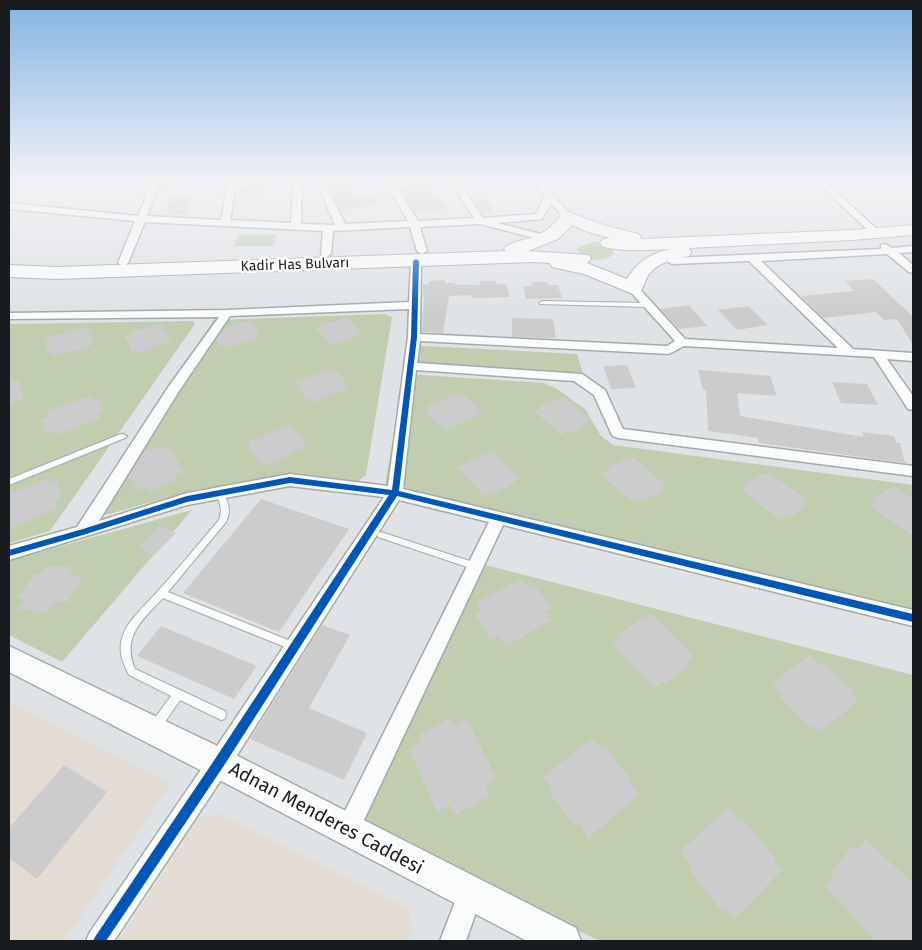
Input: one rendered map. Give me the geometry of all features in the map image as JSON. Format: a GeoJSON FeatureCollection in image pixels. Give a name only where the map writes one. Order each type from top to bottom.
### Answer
{"type":"FeatureCollection","features":[{"type":"Feature","properties":{"kind":"highway"},"geometry":{"type":"LineString","coordinates":[[513,253],[546,238],[567,224]]}},
{"type":"Feature","properties":{"kind":"highway"},"geometry":{"type":"LineString","coordinates":[[576,224],[582,252],[633,288]]}},
{"type":"Feature","properties":{"kind":"highway"},"geometry":{"type":"LineString","coordinates":[[580,224],[611,250],[633,288]]}},
{"type":"Feature","properties":{"kind":"highway"},"geometry":{"type":"LineString","coordinates":[[589,224],[681,252],[755,255],[882,242],[913,230]]}},
{"type":"Feature","properties":{"kind":"highway"},"geometry":{"type":"LineString","coordinates":[[582,252],[611,250],[648,253],[681,252],[913,240]]}},
{"type":"Feature","properties":{"kind":"highway","name":"Kadir Has Bulvarı"},"geometry":{"type":"LineString","coordinates":[[9,271],[57,273],[114,272],[419,256],[513,253],[555,256],[582,252]]}},
{"type":"Feature","properties":{"kind":"highway"},"geometry":{"type":"LineString","coordinates":[[633,288],[641,270],[646,265],[660,258],[681,252]]}},
{"type":"Feature","properties":{"kind":"highway"},"geometry":{"type":"LineString","coordinates":[[513,253],[582,268],[633,288]]}},
{"type":"Feature","properties":{"kind":"highway","name":"Kadir Has Bulvarı"},"geometry":{"type":"LineString","coordinates":[[9,259],[52,263],[123,263],[326,254],[419,256]]}},
{"type":"Feature","properties":{"kind":"street"},"geometry":{"type":"LineString","coordinates":[[123,263],[139,224]]}},
{"type":"Feature","properties":{"kind":"street"},"geometry":{"type":"LineString","coordinates":[[266,224],[328,228],[390,224]]}},
{"type":"Feature","properties":{"kind":"street"},"geometry":{"type":"LineString","coordinates":[[98,941],[219,764],[395,493],[412,366],[419,256],[414,224]]}},
{"type":"Feature","properties":{"kind":"street"},"geometry":{"type":"LineString","coordinates":[[496,224],[546,238]]}},
{"type":"Feature","properties":{"kind":"street"},"geometry":{"type":"LineString","coordinates":[[864,224],[913,270]]}},
{"type":"Feature","properties":{"kind":"street"},"geometry":{"type":"LineString","coordinates":[[326,254],[328,228]]}},
{"type":"Feature","properties":{"kind":"street"},"geometry":{"type":"LineString","coordinates":[[882,242],[913,248]]}},
{"type":"Feature","properties":{"kind":"street"},"geometry":{"type":"LineString","coordinates":[[755,255],[849,352]]}},
{"type":"Feature","properties":{"kind":"street"},"geometry":{"type":"LineString","coordinates":[[633,288],[682,342]]}},
{"type":"Feature","properties":{"kind":"street"},"geometry":{"type":"LineString","coordinates":[[11,319],[227,313],[416,304]]}},
{"type":"Feature","properties":{"kind":"street"},"geometry":{"type":"LineString","coordinates":[[83,532],[174,389],[227,313]]}},
{"type":"Feature","properties":{"kind":"street"},"geometry":{"type":"LineString","coordinates":[[414,337],[669,350],[682,342],[913,356]]}},
{"type":"Feature","properties":{"kind":"street"},"geometry":{"type":"LineString","coordinates":[[878,354],[913,406]]}},
{"type":"Feature","properties":{"kind":"street"},"geometry":{"type":"LineString","coordinates":[[412,366],[577,377],[600,393],[618,433],[913,471]]}},
{"type":"Feature","properties":{"kind":"street"},"geometry":{"type":"LineString","coordinates":[[9,553],[187,499],[290,480],[395,493],[913,618]]}},
{"type":"Feature","properties":{"kind":"street"},"geometry":{"type":"LineString","coordinates":[[348,830],[499,518]]}},
{"type":"Feature","properties":{"kind":"street","name":"Adnan Menderes Caddesi"},"geometry":{"type":"LineString","coordinates":[[9,658],[562,941]]}},
{"type":"Feature","properties":{"kind":"street"},"geometry":{"type":"LineString","coordinates":[[454,941],[470,895]]}},
{"type":"Feature","properties":{"kind":"lane"},"geometry":{"type":"LineString","coordinates":[[542,303],[648,305]]}},
{"type":"Feature","properties":{"kind":"lane"},"geometry":{"type":"LineString","coordinates":[[9,482],[123,436]]}},
{"type":"Feature","properties":{"kind":"lane"},"geometry":{"type":"LineString","coordinates":[[219,493],[226,505],[227,511],[222,522],[132,627],[125,645],[125,655],[132,672],[221,714]]}},
{"type":"Feature","properties":{"kind":"lane"},"geometry":{"type":"LineString","coordinates":[[381,535],[476,566]]}},
{"type":"Feature","properties":{"kind":"lane"},"geometry":{"type":"LineString","coordinates":[[162,593],[295,647]]}},
{"type":"Feature","properties":{"kind":"lane"},"geometry":{"type":"LineString","coordinates":[[152,730],[179,694]]}},
{"type":"Feature","properties":{"kind":"shaded area"},"geometry":{"type":"Polygon","coordinates":[[[9,702],[171,784],[64,941],[9,941],[9,702]]]}},
{"type":"Feature","properties":{"kind":"shaded area"},"geometry":{"type":"Polygon","coordinates":[[[222,814],[409,908],[412,931],[408,941],[119,941],[198,818],[222,814]]]}},
{"type":"Feature","properties":{"kind":"green space"},"geometry":{"type":"Polygon","coordinates":[[[277,234],[273,246],[234,246],[239,235],[277,234]]]}},
{"type":"Feature","properties":{"kind":"green space"},"geometry":{"type":"Polygon","coordinates":[[[594,242],[602,243],[612,248],[614,254],[599,260],[583,257],[577,249],[580,246],[594,242]]]}},
{"type":"Feature","properties":{"kind":"green space"},"geometry":{"type":"Polygon","coordinates":[[[384,314],[392,317],[366,475],[357,482],[348,484],[291,477],[198,489],[81,522],[81,519],[214,320],[384,314]]]}},
{"type":"Feature","properties":{"kind":"green space"},"geometry":{"type":"Polygon","coordinates":[[[193,321],[195,324],[50,531],[9,543],[9,324],[193,321]]]}},
{"type":"Feature","properties":{"kind":"green space"},"geometry":{"type":"Polygon","coordinates":[[[408,345],[577,354],[587,387],[583,388],[566,379],[407,363],[408,345]]]}},
{"type":"Feature","properties":{"kind":"green space"},"geometry":{"type":"Polygon","coordinates":[[[406,374],[544,383],[557,389],[586,410],[601,436],[613,445],[913,485],[913,618],[430,509],[405,501],[394,495],[385,485],[406,374]]]}},
{"type":"Feature","properties":{"kind":"green space"},"geometry":{"type":"Polygon","coordinates":[[[192,510],[62,662],[9,635],[9,562],[11,560],[192,510]]]}},
{"type":"Feature","properties":{"kind":"green space"},"geometry":{"type":"Polygon","coordinates":[[[482,564],[913,675],[913,941],[600,941],[361,826],[482,564]]]}},
{"type":"Feature","properties":{"kind":"building"},"geometry":{"type":"Polygon","coordinates":[[[873,279],[913,317],[913,345],[897,319],[884,320],[876,312],[823,318],[801,296],[854,291],[845,281],[873,279]]]}},
{"type":"Feature","properties":{"kind":"building"},"geometry":{"type":"Polygon","coordinates":[[[445,280],[445,283],[455,283],[455,285],[480,285],[479,281],[496,281],[496,284],[506,284],[510,297],[472,298],[472,295],[449,296],[443,333],[422,332],[423,284],[429,284],[429,281],[445,280]]]}},
{"type":"Feature","properties":{"kind":"building"},"geometry":{"type":"Polygon","coordinates":[[[532,282],[548,282],[549,285],[558,285],[562,298],[526,299],[523,286],[533,286],[532,282]]]}},
{"type":"Feature","properties":{"kind":"building"},"geometry":{"type":"Polygon","coordinates":[[[689,305],[707,326],[679,329],[660,309],[689,305]]]}},
{"type":"Feature","properties":{"kind":"building"},"geometry":{"type":"Polygon","coordinates":[[[748,306],[768,325],[737,330],[718,310],[748,306]]]}},
{"type":"Feature","properties":{"kind":"building"},"geometry":{"type":"Polygon","coordinates":[[[346,317],[362,334],[331,346],[315,328],[346,317]]]}},
{"type":"Feature","properties":{"kind":"building"},"geometry":{"type":"Polygon","coordinates":[[[512,318],[553,319],[556,338],[512,337],[512,318]]]}},
{"type":"Feature","properties":{"kind":"building"},"geometry":{"type":"Polygon","coordinates":[[[248,321],[252,323],[260,337],[225,349],[222,345],[220,346],[216,340],[223,329],[248,321]]]}},
{"type":"Feature","properties":{"kind":"building"},"geometry":{"type":"Polygon","coordinates":[[[161,324],[171,341],[141,353],[140,351],[133,353],[124,336],[132,334],[131,332],[161,324]]]}},
{"type":"Feature","properties":{"kind":"building"},"geometry":{"type":"Polygon","coordinates":[[[84,327],[85,330],[88,330],[93,341],[90,342],[91,346],[53,357],[52,353],[48,354],[45,342],[48,341],[47,338],[84,327]]]}},
{"type":"Feature","properties":{"kind":"building"},"geometry":{"type":"Polygon","coordinates":[[[627,365],[636,388],[611,389],[603,366],[627,365]]]}},
{"type":"Feature","properties":{"kind":"building"},"geometry":{"type":"Polygon","coordinates":[[[332,369],[335,372],[337,371],[349,388],[312,403],[308,398],[306,399],[296,382],[332,369]]]}},
{"type":"Feature","properties":{"kind":"building"},"geometry":{"type":"Polygon","coordinates":[[[698,370],[770,376],[777,396],[737,393],[740,416],[864,437],[862,432],[894,436],[896,443],[900,443],[905,463],[759,443],[758,438],[708,431],[706,390],[703,390],[698,370]]]}},
{"type":"Feature","properties":{"kind":"building"},"geometry":{"type":"Polygon","coordinates":[[[18,379],[24,399],[9,404],[9,382],[18,379]]]}},
{"type":"Feature","properties":{"kind":"building"},"geometry":{"type":"Polygon","coordinates":[[[832,382],[867,384],[878,405],[841,403],[832,382]]]}},
{"type":"Feature","properties":{"kind":"building"},"geometry":{"type":"Polygon","coordinates":[[[459,393],[463,396],[465,395],[478,408],[476,409],[481,414],[446,430],[426,412],[428,411],[425,407],[459,393]]]}},
{"type":"Feature","properties":{"kind":"building"},"geometry":{"type":"Polygon","coordinates":[[[89,396],[92,401],[98,398],[104,411],[98,414],[100,419],[55,435],[53,430],[47,433],[41,419],[48,417],[46,412],[89,396]]]}},
{"type":"Feature","properties":{"kind":"building"},"geometry":{"type":"Polygon","coordinates":[[[564,397],[591,419],[586,422],[588,423],[570,433],[568,431],[561,435],[534,411],[541,408],[539,406],[564,397]]]}},
{"type":"Feature","properties":{"kind":"building"},"geometry":{"type":"Polygon","coordinates":[[[288,425],[291,428],[293,427],[304,441],[302,442],[306,447],[265,466],[261,460],[259,462],[248,447],[251,446],[248,442],[288,425]]]}},
{"type":"Feature","properties":{"kind":"building"},"geometry":{"type":"Polygon","coordinates":[[[157,446],[159,450],[169,446],[184,472],[174,476],[176,480],[149,492],[147,488],[137,492],[129,476],[144,452],[157,446]]]}},
{"type":"Feature","properties":{"kind":"building"},"geometry":{"type":"Polygon","coordinates":[[[492,451],[519,478],[514,481],[515,483],[494,494],[492,492],[484,496],[458,468],[466,464],[464,463],[492,451]]]}},
{"type":"Feature","properties":{"kind":"building"},"geometry":{"type":"Polygon","coordinates":[[[633,457],[666,485],[661,488],[663,490],[643,501],[641,499],[633,503],[601,474],[609,470],[607,468],[633,457]]]}},
{"type":"Feature","properties":{"kind":"building"},"geometry":{"type":"Polygon","coordinates":[[[768,472],[808,500],[804,503],[807,505],[789,518],[787,516],[780,520],[741,490],[747,486],[745,484],[762,473],[764,475],[768,472]]]}},
{"type":"Feature","properties":{"kind":"building"},"geometry":{"type":"Polygon","coordinates":[[[47,479],[49,486],[57,482],[62,499],[55,502],[57,509],[9,529],[9,494],[47,479]]]}},
{"type":"Feature","properties":{"kind":"building"},"geometry":{"type":"Polygon","coordinates":[[[896,487],[913,499],[913,536],[869,505],[876,501],[873,499],[889,488],[892,490],[896,487]]]}},
{"type":"Feature","properties":{"kind":"building"},"geometry":{"type":"Polygon","coordinates":[[[261,499],[349,529],[279,632],[183,593],[261,499]]]}},
{"type":"Feature","properties":{"kind":"building"},"geometry":{"type":"Polygon","coordinates":[[[160,526],[176,533],[154,555],[138,547],[160,526]]]}},
{"type":"Feature","properties":{"kind":"building"},"geometry":{"type":"Polygon","coordinates":[[[45,566],[74,567],[69,575],[82,576],[68,602],[54,601],[48,612],[17,610],[25,599],[18,598],[34,574],[40,574],[45,566]]]}},
{"type":"Feature","properties":{"kind":"building"},"geometry":{"type":"Polygon","coordinates":[[[521,579],[528,588],[534,585],[552,608],[545,611],[552,620],[506,646],[499,636],[491,640],[475,615],[482,611],[476,602],[521,579]]]}},
{"type":"Feature","properties":{"kind":"building"},"geometry":{"type":"Polygon","coordinates":[[[651,614],[694,656],[686,663],[689,665],[665,684],[663,681],[654,688],[611,643],[620,637],[618,635],[641,618],[643,620],[651,614]]]}},
{"type":"Feature","properties":{"kind":"building"},"geometry":{"type":"Polygon","coordinates":[[[322,625],[350,635],[309,708],[367,733],[344,780],[250,739],[322,625]]]}},
{"type":"Feature","properties":{"kind":"building"},"geometry":{"type":"Polygon","coordinates":[[[161,626],[257,666],[234,699],[137,656],[161,626]]]}},
{"type":"Feature","properties":{"kind":"building"},"geometry":{"type":"Polygon","coordinates":[[[810,655],[821,665],[823,663],[853,691],[850,693],[859,700],[819,733],[811,725],[809,727],[779,697],[782,695],[771,684],[810,655]]]}},
{"type":"Feature","properties":{"kind":"building"},"geometry":{"type":"Polygon","coordinates":[[[451,718],[455,726],[467,720],[497,779],[485,786],[490,796],[454,815],[450,805],[437,812],[409,749],[422,743],[418,735],[451,718]]]}},
{"type":"Feature","properties":{"kind":"building"},"geometry":{"type":"Polygon","coordinates":[[[592,738],[601,749],[604,747],[631,779],[628,781],[639,794],[589,838],[579,824],[575,827],[549,792],[552,789],[543,777],[592,738]]]}},
{"type":"Feature","properties":{"kind":"building"},"geometry":{"type":"Polygon","coordinates":[[[64,765],[107,792],[37,879],[9,858],[9,828],[64,765]]]}},
{"type":"Feature","properties":{"kind":"building"},"geometry":{"type":"Polygon","coordinates":[[[728,808],[740,822],[742,819],[775,857],[773,860],[782,870],[734,919],[725,908],[721,911],[689,869],[692,866],[680,851],[728,808]]]}},
{"type":"Feature","properties":{"kind":"building"},"geometry":{"type":"Polygon","coordinates":[[[866,839],[913,884],[913,941],[876,941],[825,887],[834,877],[830,872],[854,845],[858,849],[866,839]]]}},
{"type":"Feature","properties":{"kind":"cycle path"},"geometry":{"type":"LineString","coordinates":[[99,941],[219,763],[395,493],[414,337],[416,261]]}},
{"type":"Feature","properties":{"kind":"cycle path"},"geometry":{"type":"LineString","coordinates":[[9,553],[187,499],[290,480],[395,493],[913,618]]}}]}
